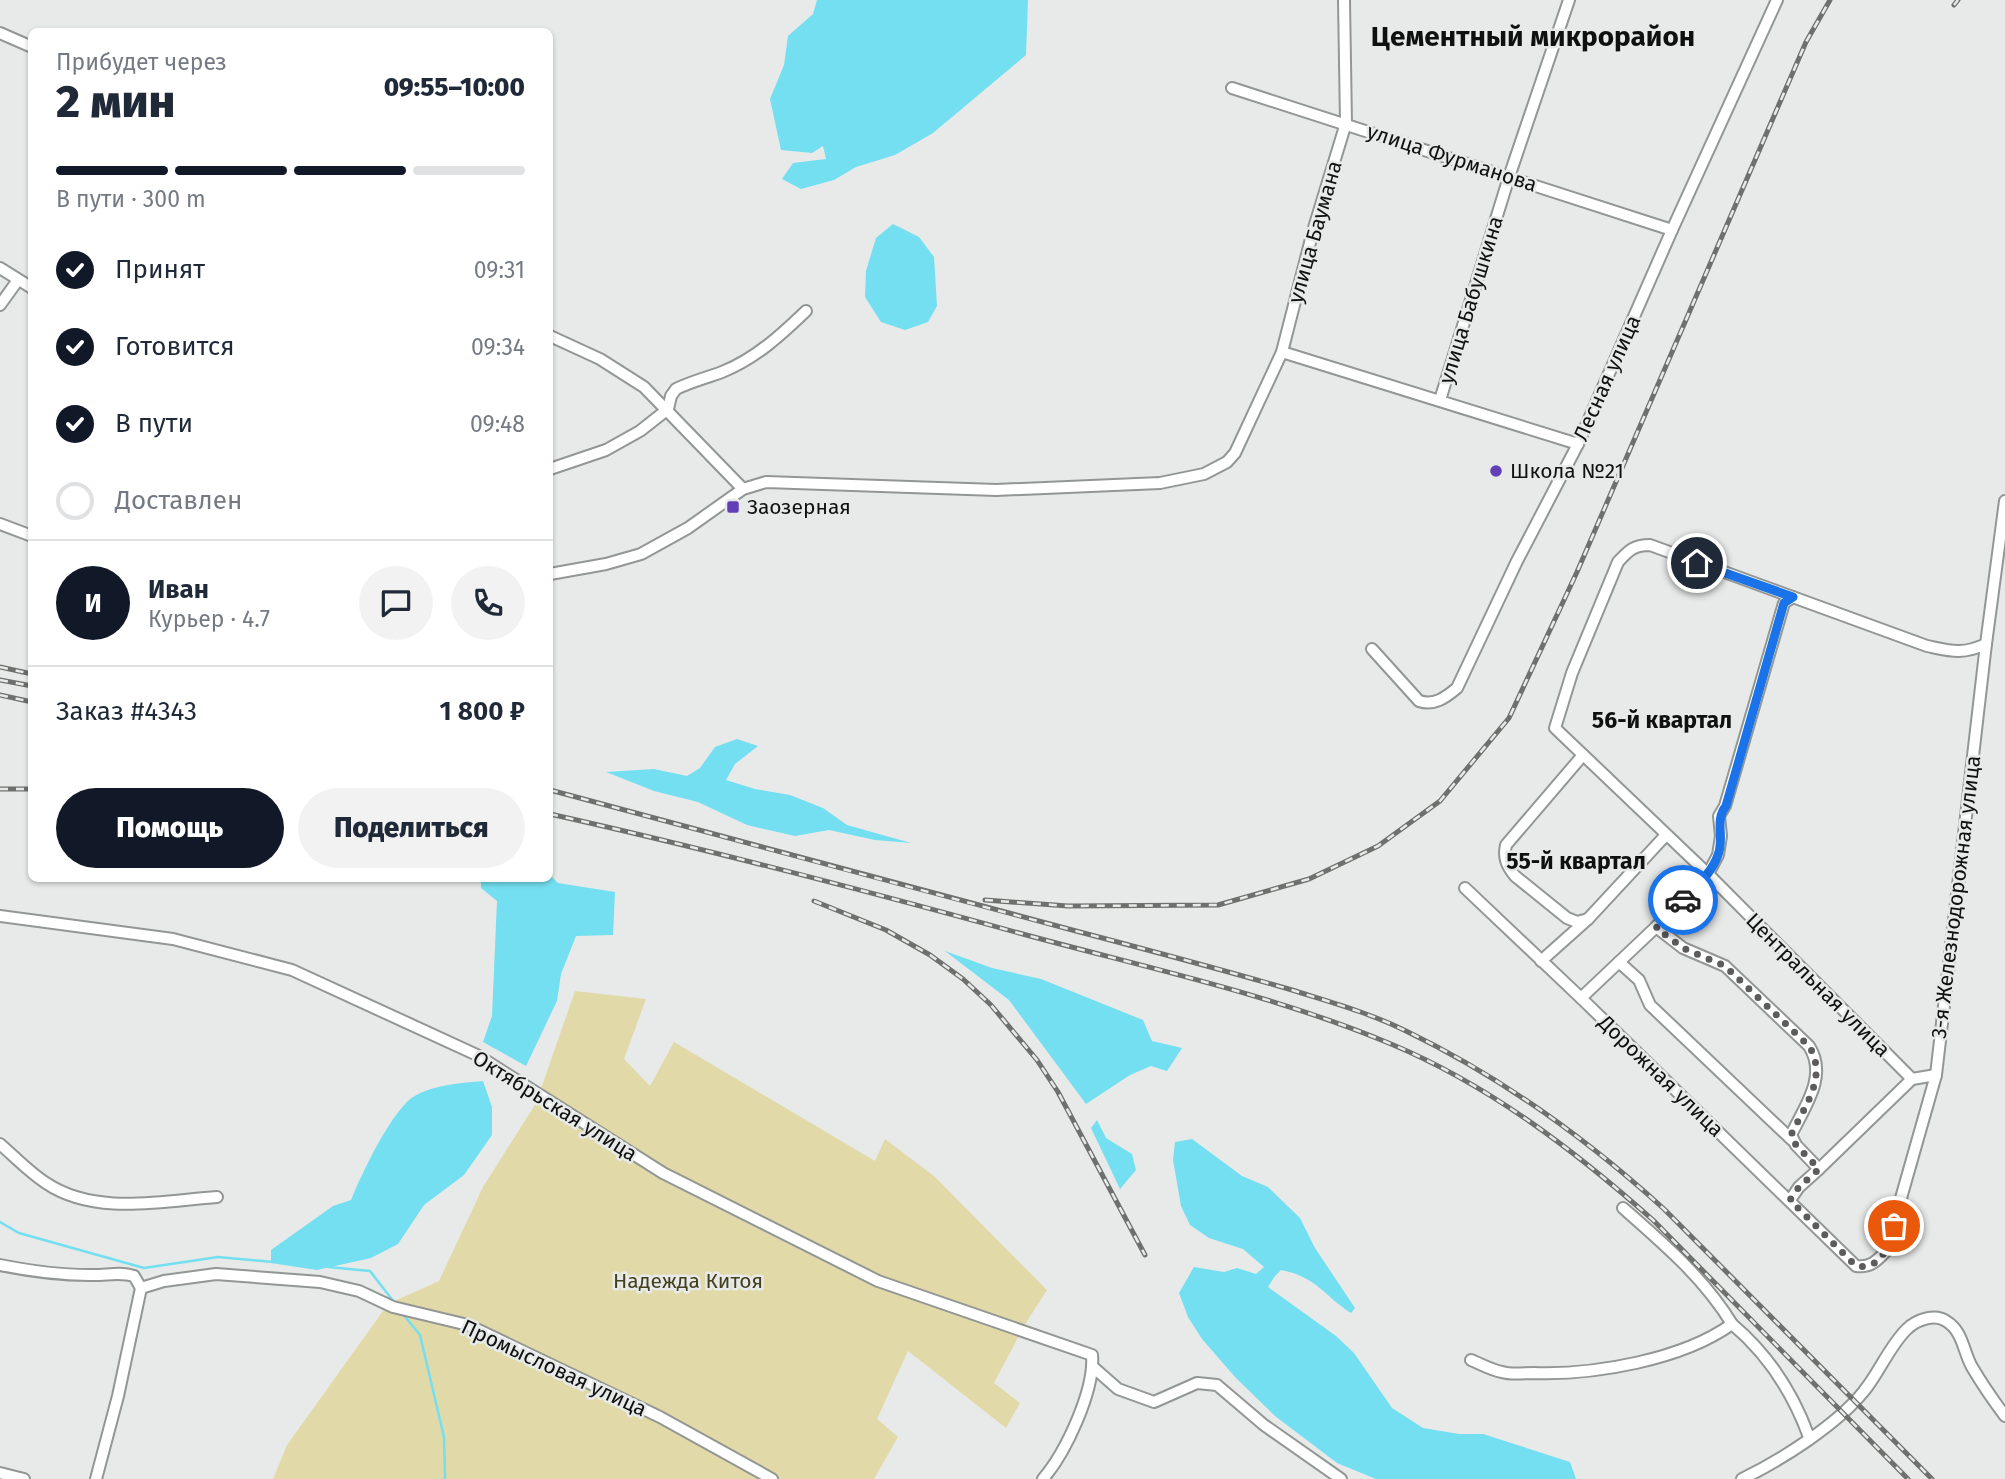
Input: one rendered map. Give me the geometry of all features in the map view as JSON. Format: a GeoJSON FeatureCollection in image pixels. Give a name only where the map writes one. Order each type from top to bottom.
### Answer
{"type":"FeatureCollection","features":[{"type":"Feature","properties":{"kind":"street","name":"улица Баумана"},"geometry":{"type":"LineString","coordinates":[[743,489],[766,482],[787,481],[996,490],[1160,482],[1204,474],[1227,461],[1235,453],[1282,352],[1313,230],[1346,124],[1344,0]]}},
{"type":"Feature","properties":{"kind":"street","name":"улица Бабушкина"},"geometry":{"type":"LineString","coordinates":[[1440,400],[1509,177],[1569,0]]}},
{"type":"Feature","properties":{"kind":"street","name":"Лесная улица"},"geometry":{"type":"LineString","coordinates":[[1372,649],[1419,701],[1435,702],[1447,697],[1457,688],[1517,561],[1578,444],[1777,0]]}},
{"type":"Feature","properties":{"kind":"street"},"geometry":{"type":"LineString","coordinates":[[0,33],[28,45]]}},
{"type":"Feature","properties":{"kind":"street","name":"улица Фурманова"},"geometry":{"type":"LineString","coordinates":[[1232,88],[1672,230]]}},
{"type":"Feature","properties":{"kind":"street"},"geometry":{"type":"LineString","coordinates":[[0,268],[28,286]]}},
{"type":"Feature","properties":{"kind":"street"},"geometry":{"type":"LineString","coordinates":[[0,305],[18,280]]}},
{"type":"Feature","properties":{"kind":"street"},"geometry":{"type":"LineString","coordinates":[[553,468],[606,450],[640,431],[668,409],[676,389],[750,358],[776,340],[806,311]]}},
{"type":"Feature","properties":{"kind":"street"},"geometry":{"type":"LineString","coordinates":[[553,337],[600,359],[644,387],[743,489],[688,527],[641,554],[606,564],[553,573]]}},
{"type":"Feature","properties":{"kind":"street"},"geometry":{"type":"LineString","coordinates":[[1282,352],[1578,444]]}},
{"type":"Feature","properties":{"kind":"street","name":"3-я Железнодорожная улица"},"geometry":{"type":"LineString","coordinates":[[1856,1266],[1868,1266],[1886,1251],[1936,1075],[2005,501]]}},
{"type":"Feature","properties":{"kind":"street"},"geometry":{"type":"LineString","coordinates":[[0,524],[28,534]]}},
{"type":"Feature","properties":{"kind":"street","name":"Центральная улица"},"geometry":{"type":"LineString","coordinates":[[1793,597],[1650,545],[1637,545],[1618,562],[1577,660],[1555,728],[1708,874],[1912,1079]]}},
{"type":"Feature","properties":{"kind":"street"},"geometry":{"type":"LineString","coordinates":[[1581,998],[1656,928],[1708,874],[1718,855],[1720,811],[1726,806],[1784,603],[1793,597],[1927,646],[1955,652],[1970,651],[1986,644]]}},
{"type":"Feature","properties":{"kind":"street"},"geometry":{"type":"LineString","coordinates":[[1583,755],[1506,845],[1504,852],[1505,860],[1515,876],[1567,918],[1577,922],[1588,919]]}},
{"type":"Feature","properties":{"kind":"street"},"geometry":{"type":"LineString","coordinates":[[1541,961],[1588,919],[1666,835]]}},
{"type":"Feature","properties":{"kind":"street","name":"Дорожная улица"},"geometry":{"type":"LineString","coordinates":[[1465,888],[1856,1266]]}},
{"type":"Feature","properties":{"kind":"street","name":"Октябрьская улица"},"geometry":{"type":"LineString","coordinates":[[0,916],[173,939],[292,970],[477,1055],[663,1173],[878,1281],[1093,1354],[1094,1367]]}},
{"type":"Feature","properties":{"kind":"street"},"geometry":{"type":"LineString","coordinates":[[1656,928],[1683,948],[1725,966],[1809,1046],[1815,1056],[1818,1070],[1812,1091],[1791,1135],[1792,1139]]}},
{"type":"Feature","properties":{"kind":"street"},"geometry":{"type":"LineString","coordinates":[[1619,962],[1639,980],[1650,1004],[1792,1139],[1819,1169]]}},
{"type":"Feature","properties":{"kind":"street"},"geometry":{"type":"LineString","coordinates":[[1790,1200],[1799,1187],[1912,1079],[1936,1075]]}},
{"type":"Feature","properties":{"kind":"street"},"geometry":{"type":"LineString","coordinates":[[0,1144],[47,1184],[82,1199],[121,1204],[217,1197]]}},
{"type":"Feature","properties":{"kind":"street"},"geometry":{"type":"LineString","coordinates":[[1623,1208],[1683,1261],[1719,1302],[1732,1324],[1772,1365],[1797,1404],[1809,1437]]}},
{"type":"Feature","properties":{"kind":"street"},"geometry":{"type":"LineString","coordinates":[[0,1265],[42,1273],[93,1276],[127,1274],[139,1281],[141,1288],[118,1396],[96,1479]]}},
{"type":"Feature","properties":{"kind":"street","name":"Промысловая улица"},"geometry":{"type":"LineString","coordinates":[[141,1288],[164,1281],[216,1274],[320,1282],[359,1291],[393,1307],[468,1325],[660,1418],[772,1479]]}},
{"type":"Feature","properties":{"kind":"street"},"geometry":{"type":"LineString","coordinates":[[1742,1479],[1773,1464],[1863,1393],[1907,1328],[1927,1318],[1946,1320],[1956,1329],[1970,1364],[2005,1416]]}},
{"type":"Feature","properties":{"kind":"street"},"geometry":{"type":"LineString","coordinates":[[1471,1360],[1503,1373],[1559,1374],[1606,1368],[1673,1353],[1732,1324]]}},
{"type":"Feature","properties":{"kind":"street"},"geometry":{"type":"LineString","coordinates":[[1043,1479],[1054,1467],[1075,1424],[1091,1386],[1094,1367]]}},
{"type":"Feature","properties":{"kind":"street"},"geometry":{"type":"LineString","coordinates":[[1094,1367],[1118,1389],[1154,1402],[1197,1383],[1217,1385],[1264,1424],[1341,1479]]}},
{"type":"Feature","properties":{"kind":"street"},"geometry":{"type":"LineString","coordinates":[[0,1473],[24,1479]]}},
{"type":"Feature","properties":{"kind":"green space","name":"Надежда Китоя"},"geometry":{"type":"Polygon","coordinates":[[[575,991],[646,999],[624,1059],[650,1086],[674,1042],[875,1161],[885,1139],[934,1176],[1047,1290],[1024,1326],[994,1383],[1020,1403],[1006,1428],[908,1351],[877,1419],[898,1437],[874,1479],[273,1479],[287,1445],[388,1304],[439,1281],[483,1187],[536,1103],[575,991]]]}},
{"type":"Feature","properties":{"kind":"water"},"geometry":{"type":"Polygon","coordinates":[[[817,0],[1028,0],[1026,55],[933,133],[895,155],[856,167],[834,180],[801,189],[782,179],[793,163],[826,159],[823,146],[812,153],[781,150],[770,99],[784,65],[788,36],[813,14],[817,0]]]}},
{"type":"Feature","properties":{"kind":"water"},"geometry":{"type":"Polygon","coordinates":[[[893,224],[919,237],[934,257],[937,306],[928,322],[905,330],[881,322],[865,297],[866,271],[876,238],[893,224]]]}},
{"type":"Feature","properties":{"kind":"water"},"geometry":{"type":"Polygon","coordinates":[[[737,739],[758,746],[735,764],[726,780],[755,789],[790,795],[823,808],[847,825],[911,843],[875,840],[829,830],[795,836],[747,825],[698,802],[654,791],[606,772],[654,769],[687,776],[700,768],[715,747],[737,739]]]}},
{"type":"Feature","properties":{"kind":"water"},"geometry":{"type":"Polygon","coordinates":[[[553,878],[558,883],[615,892],[613,935],[576,936],[561,974],[557,1001],[526,1066],[483,1042],[492,1016],[497,901],[481,888],[481,882],[553,882],[553,878]]]}},
{"type":"Feature","properties":{"kind":"water"},"geometry":{"type":"Polygon","coordinates":[[[945,951],[992,968],[1041,979],[1143,1020],[1152,1041],[1182,1048],[1167,1071],[1151,1066],[1130,1075],[1086,1104],[1009,1000],[945,951]]]}},
{"type":"Feature","properties":{"kind":"water"},"geometry":{"type":"Polygon","coordinates":[[[483,1081],[492,1107],[492,1135],[464,1175],[424,1205],[398,1244],[371,1258],[317,1270],[271,1263],[271,1250],[333,1206],[351,1200],[384,1133],[409,1100],[435,1088],[483,1081]]]}},
{"type":"Feature","properties":{"kind":"water"},"geometry":{"type":"Polygon","coordinates":[[[1097,1120],[1106,1138],[1132,1154],[1136,1170],[1120,1189],[1091,1128],[1097,1120]]]}},
{"type":"Feature","properties":{"kind":"water"},"geometry":{"type":"Polygon","coordinates":[[[1192,1139],[1242,1176],[1268,1187],[1300,1218],[1315,1248],[1355,1308],[1351,1313],[1312,1282],[1281,1270],[1268,1287],[1336,1336],[1354,1353],[1392,1408],[1423,1428],[1459,1434],[1483,1434],[1570,1462],[1576,1479],[1376,1479],[1337,1463],[1275,1416],[1235,1377],[1202,1339],[1188,1317],[1179,1293],[1194,1267],[1224,1272],[1237,1268],[1256,1274],[1264,1267],[1243,1249],[1209,1238],[1190,1225],[1181,1206],[1173,1160],[1175,1142],[1192,1139]]]}},
{"type":"Feature","properties":{"kind":"waterway"},"geometry":{"type":"LineString","coordinates":[[0,1222],[19,1233],[144,1268],[218,1257],[273,1262]]}},
{"type":"Feature","properties":{"kind":"waterway"},"geometry":{"type":"LineString","coordinates":[[328,1267],[370,1271],[394,1302]]}},
{"type":"Feature","properties":{"kind":"waterway"},"geometry":{"type":"LineString","coordinates":[[402,1313],[420,1335],[444,1437],[445,1479]]}},
{"type":"Feature","properties":{"kind":"railway"},"geometry":{"type":"LineString","coordinates":[[985,900],[1068,906],[1218,905],[1309,879],[1378,846],[1440,801],[1509,718],[1577,572],[1806,42],[1830,0]]}},
{"type":"Feature","properties":{"kind":"railway"},"geometry":{"type":"LineString","coordinates":[[1954,5],[1958,0]]}},
{"type":"Feature","properties":{"kind":"railway"},"geometry":{"type":"LineString","coordinates":[[0,667],[28,673]]}},
{"type":"Feature","properties":{"kind":"railway"},"geometry":{"type":"LineString","coordinates":[[0,680],[28,685]]}},
{"type":"Feature","properties":{"kind":"railway"},"geometry":{"type":"LineString","coordinates":[[0,695],[28,701]]}},
{"type":"Feature","properties":{"kind":"railway"},"geometry":{"type":"LineString","coordinates":[[0,789],[28,789]]}},
{"type":"Feature","properties":{"kind":"railway"},"geometry":{"type":"LineString","coordinates":[[553,791],[1292,990],[1350,1008],[1406,1031],[1509,1089],[1573,1134],[1634,1183],[1664,1209],[1932,1479]]}},
{"type":"Feature","properties":{"kind":"railway"},"geometry":{"type":"LineString","coordinates":[[553,815],[785,870],[1207,982],[1346,1026],[1427,1060],[1529,1121],[1593,1169],[1653,1220],[1908,1479]]}},
{"type":"Feature","properties":{"kind":"railway"},"geometry":{"type":"LineString","coordinates":[[814,901],[886,930],[930,955],[963,979],[991,1005],[1037,1060],[1058,1092],[1145,1255]]}},
{"type":"Feature","properties":{"kind":"way so far"},"geometry":{"type":"LineString","coordinates":[[1683,900],[1656,928],[1683,948],[1725,966],[1809,1046],[1815,1056],[1818,1070],[1812,1091],[1791,1135],[1796,1145],[1819,1169],[1799,1187],[1790,1200],[1856,1266],[1868,1266],[1878,1260],[1886,1251],[1894,1226]]}},
{"type":"Feature","properties":{"kind":"place","name":"Школа №21"},"geometry":{"type":"Point","coordinates":[1496,471]}},
{"type":"Feature","properties":{"kind":"place","name":"Заозерная"},"geometry":{"type":"Point","coordinates":[733,507]}},
{"type":"Feature","properties":{"kind":"district","name":"Цементный микрорайон"},"geometry":{"type":"Point","coordinates":[1533,36]}},
{"type":"Feature","properties":{"kind":"district","name":"56-й квартал"},"geometry":{"type":"Point","coordinates":[1662,720]}},
{"type":"Feature","properties":{"kind":"district","name":"55-й квартал"},"geometry":{"type":"Point","coordinates":[1576,861]}},
{"type":"Feature","properties":{"kind":"route"},"geometry":{"type":"LineString","coordinates":[[1683,900],[1708,874],[1718,855],[1721,836],[1720,811],[1726,806],[1784,603],[1793,597],[1697,563]]}}]}
